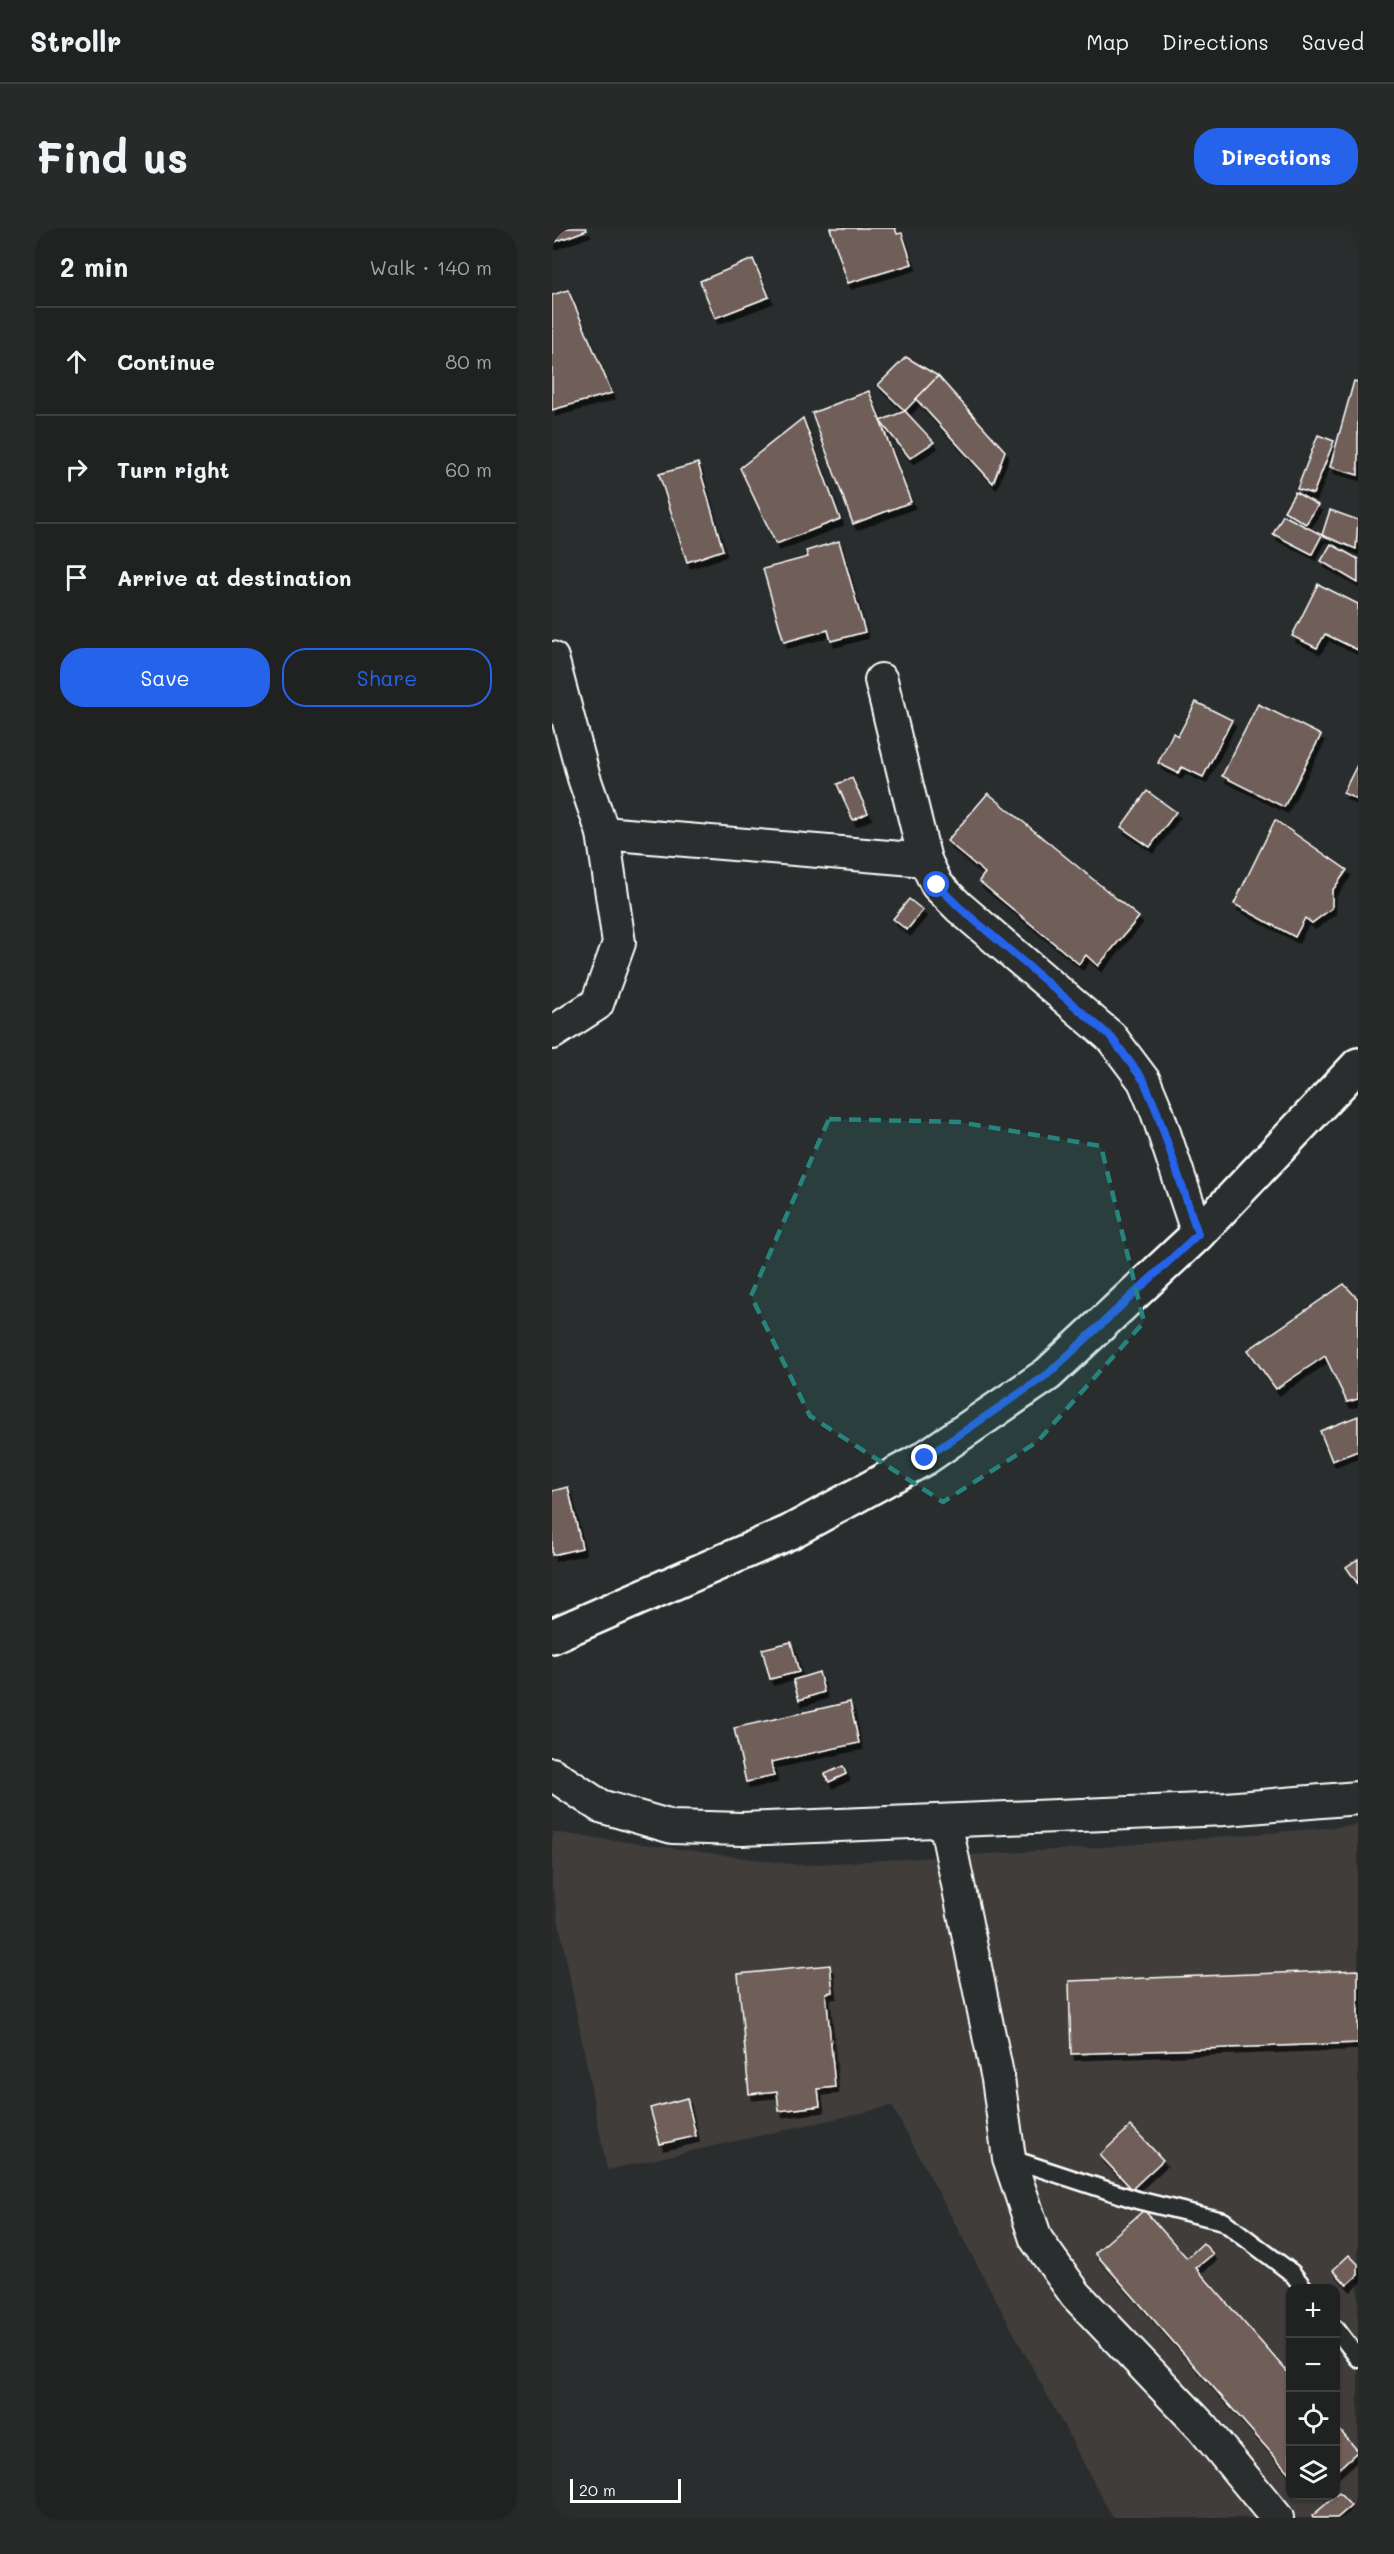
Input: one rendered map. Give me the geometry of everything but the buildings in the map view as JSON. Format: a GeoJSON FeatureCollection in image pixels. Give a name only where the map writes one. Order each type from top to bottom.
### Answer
{"type":"FeatureCollection","features":[{"type":"Feature","properties":{"kind":"street"},"geometry":{"type":"LineString","coordinates":[[552,658],[584,778],[603,832],[620,943],[597,1004],[552,1033]]}},
{"type":"Feature","properties":{"kind":"street"},"geometry":{"type":"LineString","coordinates":[[881,680],[925,860],[937,885],[959,907],[1111,1037],[1144,1081],[1157,1112],[1198,1234]]}},
{"type":"Feature","properties":{"kind":"street"},"geometry":{"type":"LineString","coordinates":[[603,832],[925,860]]}},
{"type":"Feature","properties":{"kind":"street"},"geometry":{"type":"LineString","coordinates":[[552,1636],[790,1532],[925,1458],[1048,1374],[1198,1234],[1358,1065]]}},
{"type":"Feature","properties":{"kind":"street"},"geometry":{"type":"LineString","coordinates":[[552,1774],[600,1806],[672,1827],[742,1829],[945,1821],[1226,1809],[1358,1798]]}},
{"type":"Feature","properties":{"kind":"street"},"geometry":{"type":"LineString","coordinates":[[945,1821],[998,2079],[1009,2158],[1036,2239],[1076,2295],[1203,2428],[1277,2518]]}},
{"type":"Feature","properties":{"kind":"lane"},"geometry":{"type":"LineString","coordinates":[[1009,2158],[1137,2200],[1223,2221],[1292,2273],[1300,2284]]}},
{"type":"Feature","properties":{"kind":"lane"},"geometry":{"type":"LineString","coordinates":[[1340,2335],[1358,2358]]}},
{"type":"Feature","properties":{"kind":"highlighted area"},"geometry":{"type":"Polygon","coordinates":[[[829,1119],[959,1122],[1101,1146],[1144,1322],[1037,1442],[943,1502],[810,1416],[751,1296],[829,1119]]]}},
{"type":"Feature","properties":{"kind":"shaded area"},"geometry":{"type":"Polygon","coordinates":[[[1358,1825],[1358,2518],[1113,2518],[892,2106],[607,2170],[552,1886],[552,1832],[799,1865],[1091,1848],[1358,1825]]]}},
{"type":"Feature","properties":{"kind":"route"},"geometry":{"type":"LineString","coordinates":[[925,1458],[1048,1374],[1198,1234],[1157,1112],[1144,1081],[1111,1037],[959,907],[937,885]]}}]}
